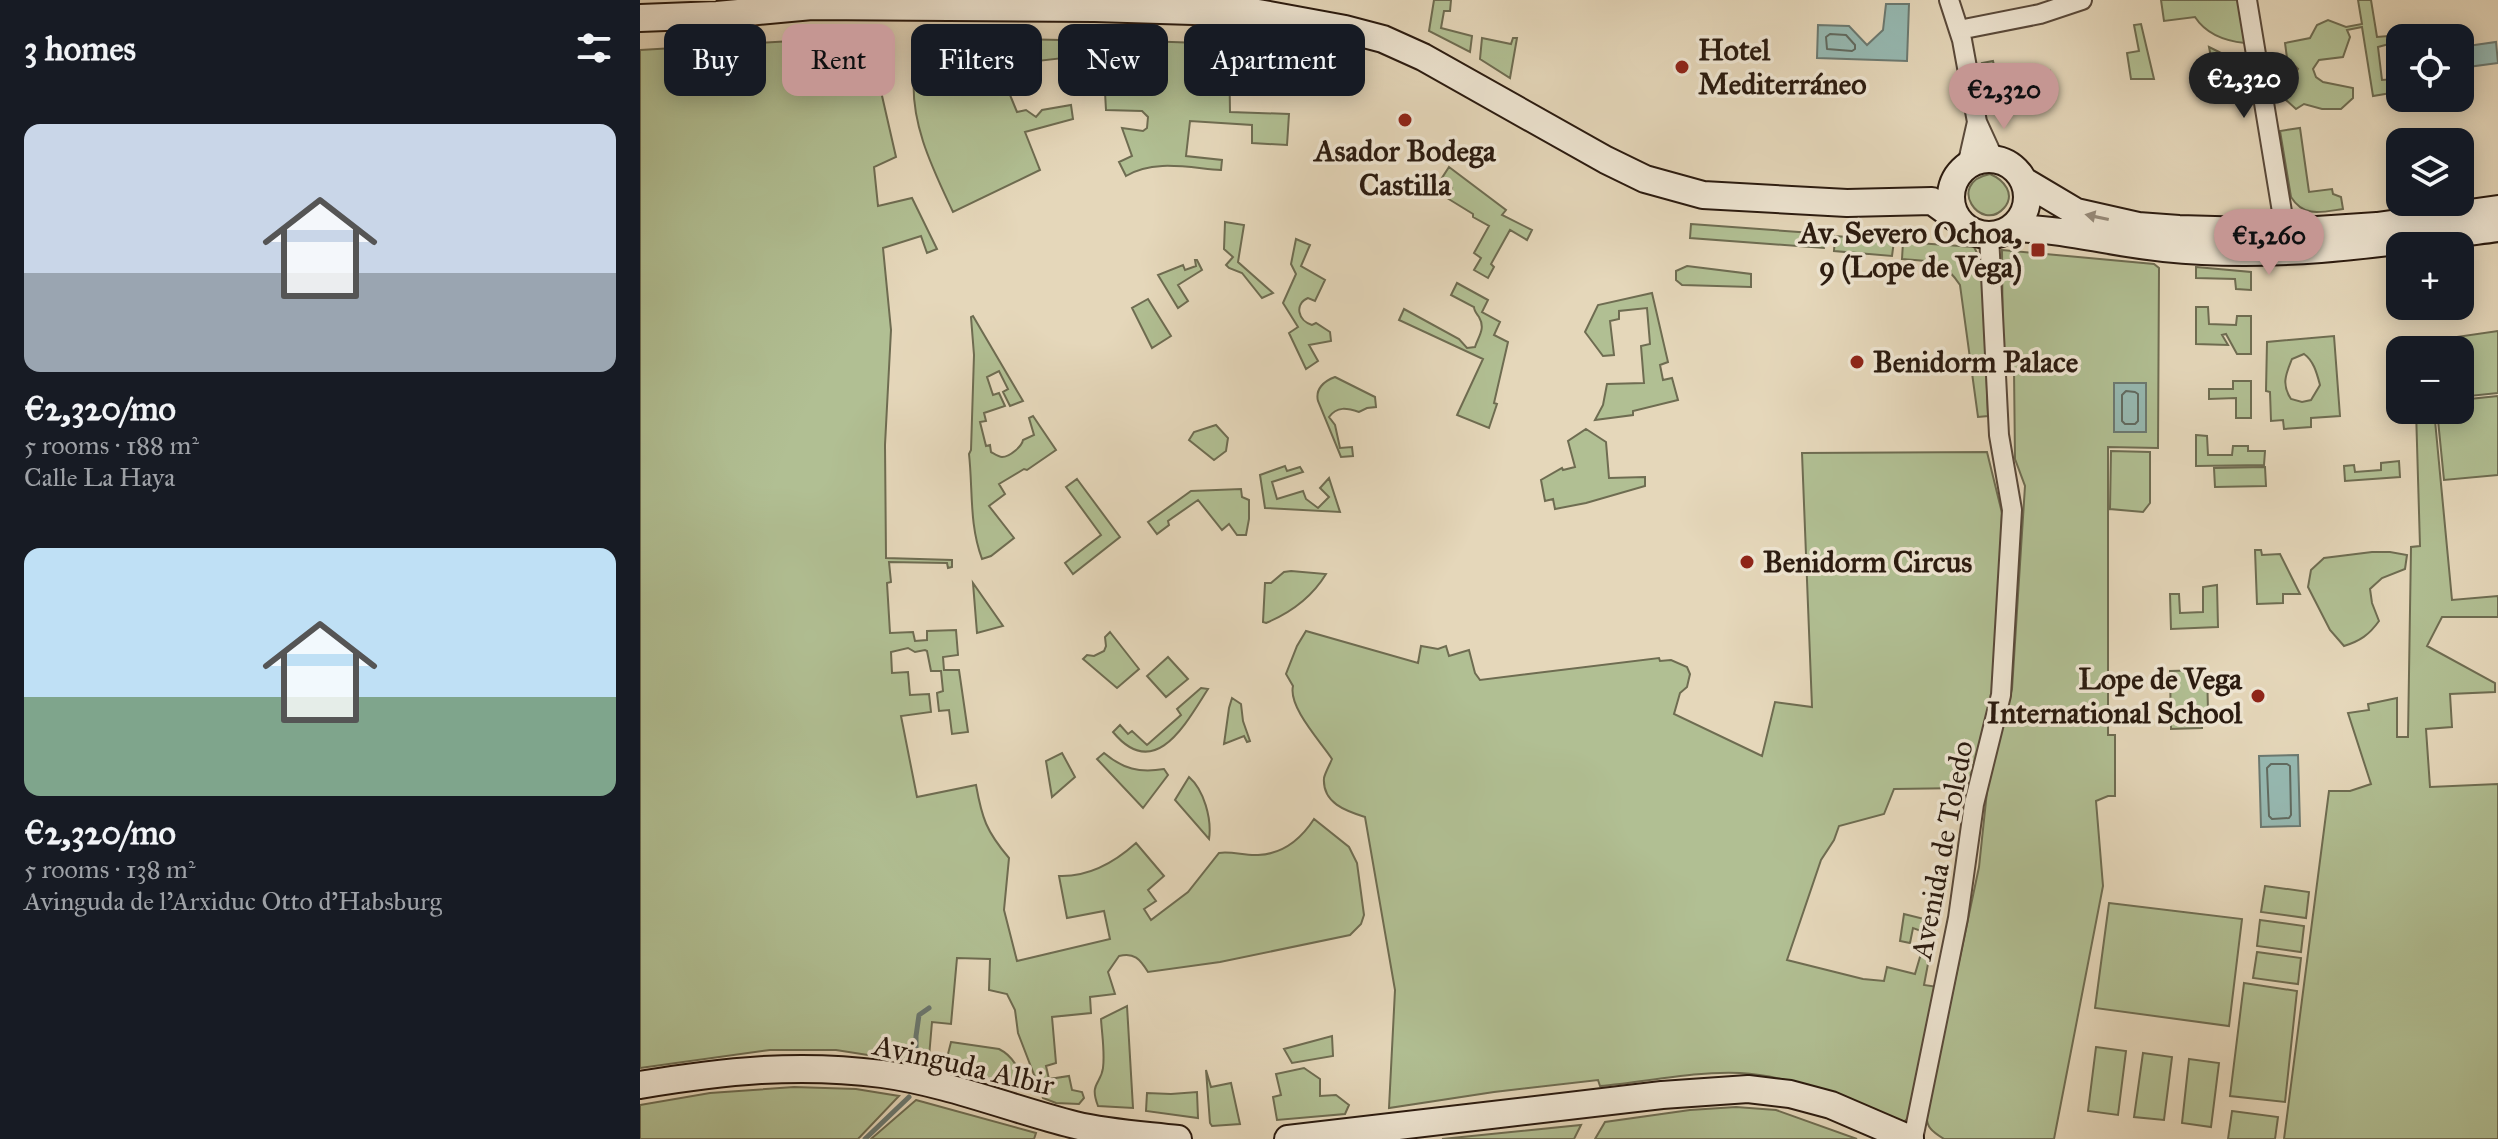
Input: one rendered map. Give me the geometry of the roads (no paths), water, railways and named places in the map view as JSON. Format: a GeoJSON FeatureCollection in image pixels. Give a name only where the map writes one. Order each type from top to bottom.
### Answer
{"type":"FeatureCollection","features":[{"type":"Feature","properties":{"kind":"street"},"geometry":{"type":"LineString","coordinates":[[1949,0],[1959,30],[1977,122],[1994,159]]}},
{"type":"Feature","properties":{"kind":"street"},"geometry":{"type":"LineString","coordinates":[[1959,30],[2040,14],[2082,0]]}},
{"type":"Feature","properties":{"kind":"street"},"geometry":{"type":"LineString","coordinates":[[2247,0],[2287,242]]}},
{"type":"Feature","properties":{"kind":"street"},"geometry":{"type":"LineString","coordinates":[[640,18],[717,8],[812,6],[1095,4],[1258,13],[1383,39],[1423,57],[1641,177],[1703,195],[1847,203],[1932,201],[1977,233],[2041,228],[2163,248],[2260,253],[2287,242],[2498,209]]}},
{"type":"Feature","properties":{"kind":"street"},"geometry":{"type":"LineString","coordinates":[[1957,219],[1950,195],[1977,122]]}},
{"type":"Feature","properties":{"kind":"street"},"geometry":{"type":"LineString","coordinates":[[1932,201],[1981,159],[2006,163],[2017,170],[2027,193],[2021,218],[2001,231]]}},
{"type":"Feature","properties":{"kind":"street"},"geometry":{"type":"LineString","coordinates":[[2024,181],[2076,212],[2138,226],[2287,242],[2325,250],[2498,228]]}},
{"type":"Feature","properties":{"kind":"street","name":"Avenida de Toledo"},"geometry":{"type":"LineString","coordinates":[[1912,1139],[1958,918],[1974,804],[2001,695],[2012,510],[1999,435],[2001,231]]}},
{"type":"Feature","properties":{"kind":"street","name":"Avinguda Albir"},"geometry":{"type":"LineString","coordinates":[[640,1085],[800,1067],[882,1074],[921,1081],[1079,1126],[1178,1139]]}},
{"type":"Feature","properties":{"kind":"street"},"geometry":{"type":"LineString","coordinates":[[1288,1139],[1662,1095],[1748,1089],[1790,1094],[1831,1105],[1912,1139]]}},
{"type":"Feature","properties":{"kind":"water"},"geometry":{"type":"Polygon","coordinates":[[[1886,4],[1909,4],[1907,61],[1817,58],[1818,25],[1849,26],[1867,45],[1883,30],[1886,4]]]}},
{"type":"Feature","properties":{"kind":"water"},"geometry":{"type":"Polygon","coordinates":[[[2496,42],[2498,63],[2474,66],[2474,45],[2496,42]]]}},
{"type":"Feature","properties":{"kind":"water"},"geometry":{"type":"Polygon","coordinates":[[[2114,383],[2146,383],[2146,432],[2114,432],[2114,383]]]}},
{"type":"Feature","properties":{"kind":"water"},"geometry":{"type":"Polygon","coordinates":[[[2298,755],[2300,826],[2261,827],[2259,756],[2298,755]]]}},
{"type":"Feature","properties":{"kind":"waterway"},"geometry":{"type":"LineString","coordinates":[[916,1060],[919,1015],[929,1008]]}},
{"type":"Feature","properties":{"kind":"waterway"},"geometry":{"type":"LineString","coordinates":[[865,1139],[909,1097]]}},
{"type":"Feature","properties":{"kind":"place","name":"Hotel Mediterráneo"},"geometry":{"type":"Point","coordinates":[1682,67]}},
{"type":"Feature","properties":{"kind":"place","name":"Asador Bodega Castilla"},"geometry":{"type":"Point","coordinates":[1405,120]}},
{"type":"Feature","properties":{"kind":"place","name":"Av. Severo Ochoa, 9 (Lope de Vega)"},"geometry":{"type":"Point","coordinates":[2038,250]}},
{"type":"Feature","properties":{"kind":"place","name":"Benidorm Palace"},"geometry":{"type":"Point","coordinates":[1857,362]}},
{"type":"Feature","properties":{"kind":"place","name":"Benidorm Circus"},"geometry":{"type":"Point","coordinates":[1747,562]}},
{"type":"Feature","properties":{"kind":"place","name":"Lope de Vega International School"},"geometry":{"type":"Point","coordinates":[2258,696]}}]}
